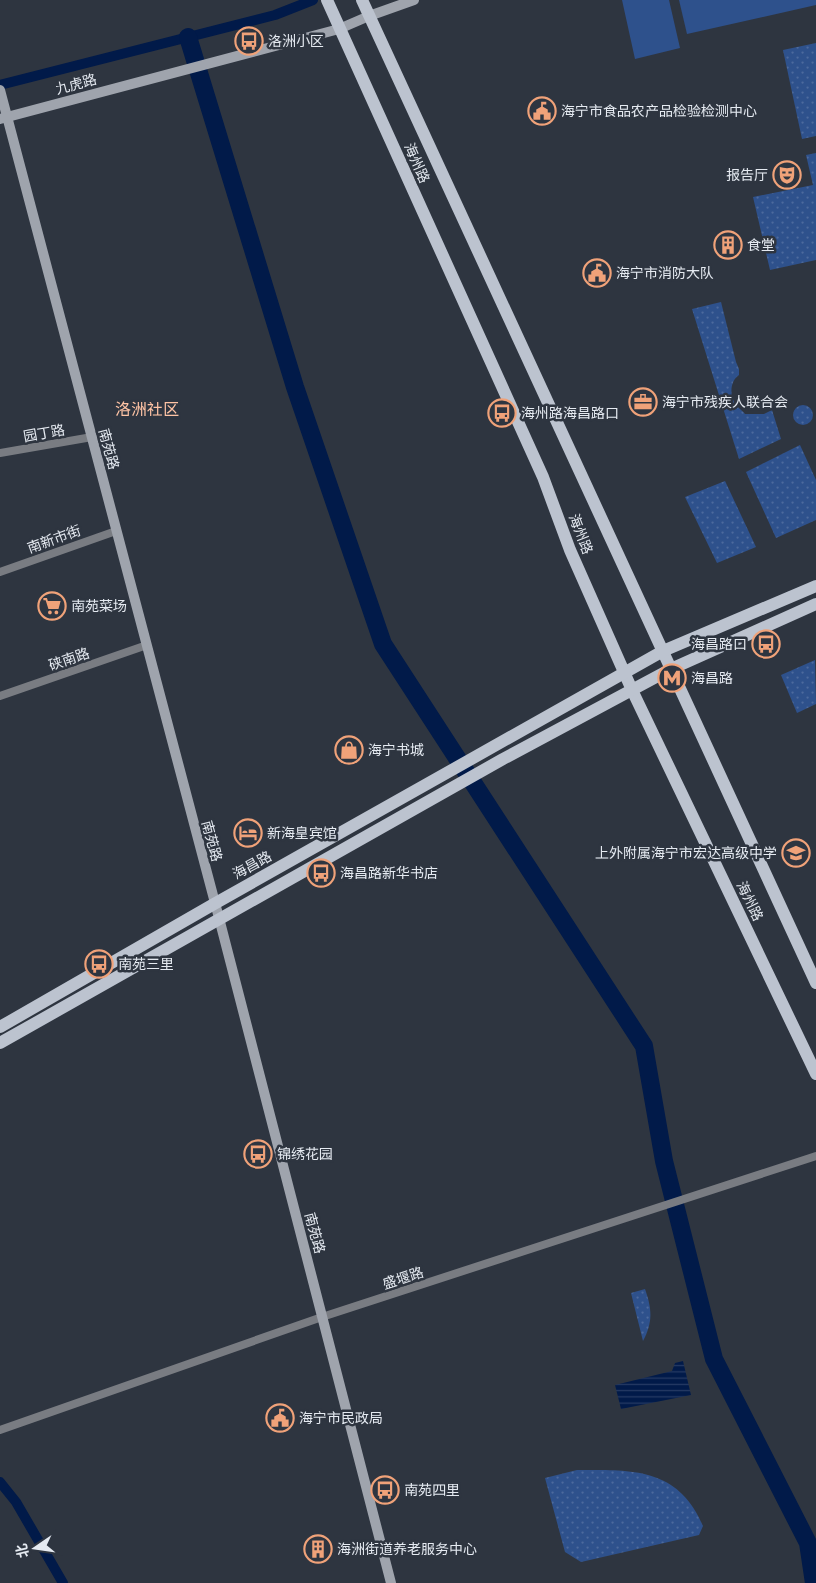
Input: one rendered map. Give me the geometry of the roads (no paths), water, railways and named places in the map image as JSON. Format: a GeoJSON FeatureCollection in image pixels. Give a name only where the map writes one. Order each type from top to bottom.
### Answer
{"type":"FeatureCollection","features":[{"type":"Feature","properties":{"kind":"main road","name":"海州路"},"geometry":{"type":"LineString","coordinates":[[327,0],[544,477],[570,550],[632,690],[816,1074]]}},
{"type":"Feature","properties":{"kind":"main road","name":"海州路"},"geometry":{"type":"LineString","coordinates":[[365,6],[816,983]]}},
{"type":"Feature","properties":{"kind":"main road","name":"海昌路"},"geometry":{"type":"LineString","coordinates":[[0,1027],[663,651],[816,586]]}},
{"type":"Feature","properties":{"kind":"main road"},"geometry":{"type":"LineString","coordinates":[[0,1042],[437,795],[670,669],[816,604]]}},
{"type":"Feature","properties":{"kind":"street"},"geometry":{"type":"LineString","coordinates":[[365,6],[414,0]]}},
{"type":"Feature","properties":{"kind":"street","name":"九虎路"},"geometry":{"type":"LineString","coordinates":[[4,114],[340,29],[365,6]]}},
{"type":"Feature","properties":{"kind":"street","name":"南苑路"},"geometry":{"type":"LineString","coordinates":[[0,90],[4,114],[92,437],[392,1583]]}},
{"type":"Feature","properties":{"kind":"street","name":"园丁路"},"geometry":{"type":"LineString","coordinates":[[0,453],[92,437]]}},
{"type":"Feature","properties":{"kind":"street","name":"南新市街"},"geometry":{"type":"LineString","coordinates":[[0,572],[116,531]]}},
{"type":"Feature","properties":{"kind":"street","name":"硖南路"},"geometry":{"type":"LineString","coordinates":[[0,696],[147,646]]}},
{"type":"Feature","properties":{"kind":"street","name":"盛堰路"},"geometry":{"type":"LineString","coordinates":[[0,1430],[322,1317],[816,1156]]}},
{"type":"Feature","properties":{"kind":"waterway"},"geometry":{"type":"LineString","coordinates":[[0,85],[275,15],[313,0]]}},
{"type":"Feature","properties":{"kind":"waterway"},"geometry":{"type":"LineString","coordinates":[[188,37],[295,387],[383,644],[644,1046],[664,1161],[714,1359],[808,1543],[814,1583]]}},
{"type":"Feature","properties":{"kind":"waterway"},"geometry":{"type":"LineString","coordinates":[[0,1482],[16,1502],[63,1583]]}},
{"type":"Feature","properties":{"kind":"place","name":"洛洲小区"},"geometry":{"type":"Point","coordinates":[249,41]}},
{"type":"Feature","properties":{"kind":"place","name":"海宁市食品农产品检验检测中心"},"geometry":{"type":"Point","coordinates":[542,111]}},
{"type":"Feature","properties":{"kind":"place","name":"报告厅"},"geometry":{"type":"Point","coordinates":[787,175]}},
{"type":"Feature","properties":{"kind":"place","name":"食堂"},"geometry":{"type":"Point","coordinates":[728,245]}},
{"type":"Feature","properties":{"kind":"place","name":"海宁市消防大队"},"geometry":{"type":"Point","coordinates":[597,273]}},
{"type":"Feature","properties":{"kind":"place","name":"海宁市残疾人联合会"},"geometry":{"type":"Point","coordinates":[643,402]}},
{"type":"Feature","properties":{"kind":"place","name":"海州路海昌路口"},"geometry":{"type":"Point","coordinates":[502,413]}},
{"type":"Feature","properties":{"kind":"place","name":"南苑菜场"},"geometry":{"type":"Point","coordinates":[52,606]}},
{"type":"Feature","properties":{"kind":"place","name":"海昌路口"},"geometry":{"type":"Point","coordinates":[766,644]}},
{"type":"Feature","properties":{"kind":"place","name":"海昌路"},"geometry":{"type":"Point","coordinates":[672,678]}},
{"type":"Feature","properties":{"kind":"place","name":"海宁书城"},"geometry":{"type":"Point","coordinates":[349,750]}},
{"type":"Feature","properties":{"kind":"place","name":"新海皇宾馆"},"geometry":{"type":"Point","coordinates":[248,833]}},
{"type":"Feature","properties":{"kind":"place","name":"上外附属海宁市宏达高级中学"},"geometry":{"type":"Point","coordinates":[796,853]}},
{"type":"Feature","properties":{"kind":"place","name":"海昌路新华书店"},"geometry":{"type":"Point","coordinates":[321,873]}},
{"type":"Feature","properties":{"kind":"place","name":"南苑三里"},"geometry":{"type":"Point","coordinates":[99,964]}},
{"type":"Feature","properties":{"kind":"place","name":"锦绣花园"},"geometry":{"type":"Point","coordinates":[258,1154]}},
{"type":"Feature","properties":{"kind":"place","name":"海宁市民政局"},"geometry":{"type":"Point","coordinates":[280,1418]}},
{"type":"Feature","properties":{"kind":"place","name":"南苑四里"},"geometry":{"type":"Point","coordinates":[385,1490]}},
{"type":"Feature","properties":{"kind":"place","name":"海洲街道养老服务中心"},"geometry":{"type":"Point","coordinates":[318,1549]}},
{"type":"Feature","properties":{"kind":"district","name":"洛洲社区"},"geometry":{"type":"Point","coordinates":[147,409]}}]}
